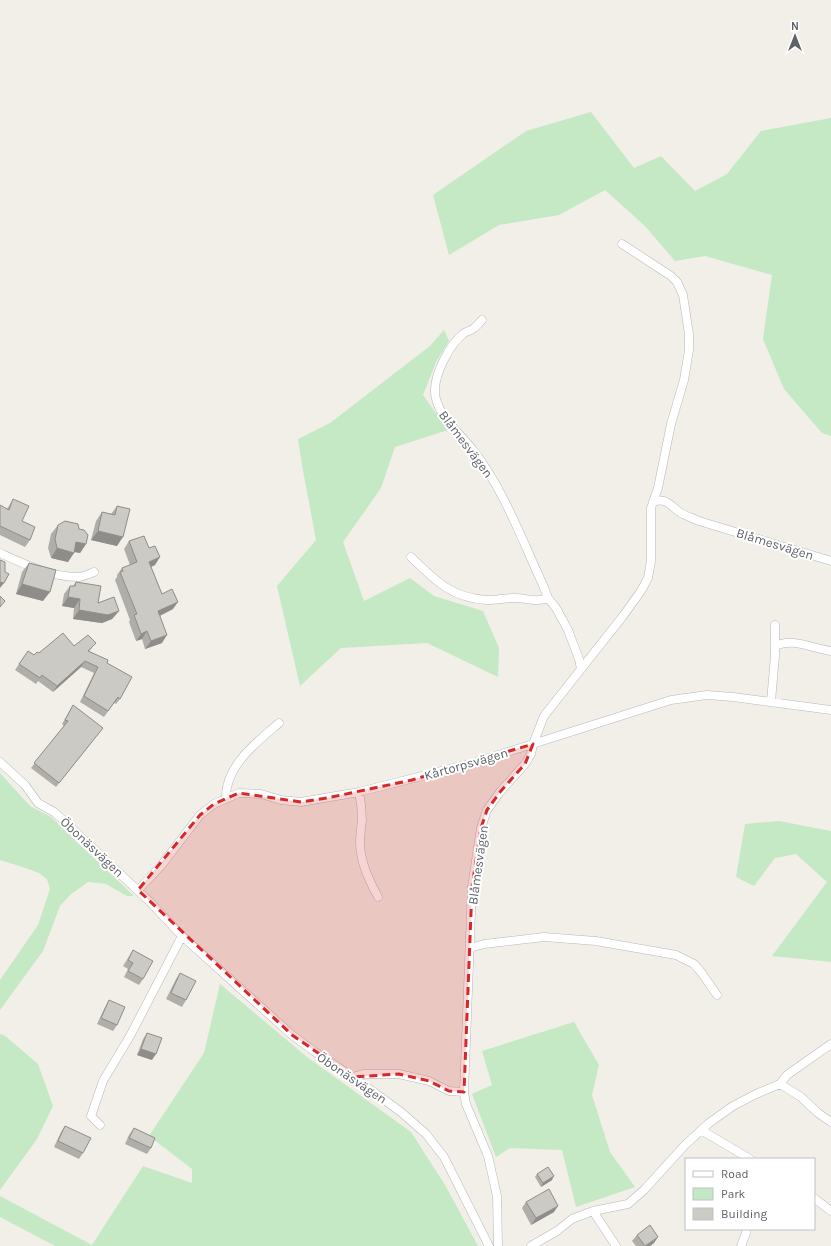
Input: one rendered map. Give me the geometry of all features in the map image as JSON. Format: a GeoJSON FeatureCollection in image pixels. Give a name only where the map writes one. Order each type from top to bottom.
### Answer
{"type":"FeatureCollection","features":[{"type":"Feature","properties":{"kind":"street","name":"Blåmesvägen"},"geometry":{"type":"LineString","coordinates":[[498,1246],[496,1190],[488,1156],[466,1104],[464,1092],[472,887],[481,828],[487,810],[500,792],[525,764],[531,754],[533,744],[544,716],[642,591],[648,578],[652,560],[651,508],[658,488],[671,424],[684,380],[689,350],[689,334],[683,295],[677,282],[671,276],[622,244]]}},
{"type":"Feature","properties":{"kind":"street","name":"Blåmesvägen"},"geometry":{"type":"LineString","coordinates":[[482,320],[474,329],[463,333],[444,360],[435,390],[436,401],[441,411],[480,458],[498,487],[548,598],[556,608],[568,630],[579,659],[580,669]]}},
{"type":"Feature","properties":{"kind":"street","name":"Blåmesvägen"},"geometry":{"type":"LineString","coordinates":[[653,502],[661,500],[668,502],[682,514],[698,521],[831,561]]}},
{"type":"Feature","properties":{"kind":"street"},"geometry":{"type":"LineString","coordinates":[[0,553],[32,567],[58,574],[80,578],[94,572]]}},
{"type":"Feature","properties":{"kind":"street"},"geometry":{"type":"LineString","coordinates":[[411,557],[436,581],[448,589],[473,598],[486,600],[515,598],[540,602],[548,598]]}},
{"type":"Feature","properties":{"kind":"street"},"geometry":{"type":"LineString","coordinates":[[771,701],[775,624]]}},
{"type":"Feature","properties":{"kind":"street"},"geometry":{"type":"LineString","coordinates":[[775,646],[779,644],[797,643],[831,651]]}},
{"type":"Feature","properties":{"kind":"street","name":"Kårtorpsvägen"},"geometry":{"type":"LineString","coordinates":[[138,890],[160,867],[200,815],[214,804],[239,793],[261,794],[281,800],[301,802],[359,792],[473,763],[671,700],[707,695],[771,701],[831,710]]}},
{"type":"Feature","properties":{"kind":"street"},"geometry":{"type":"LineString","coordinates":[[226,798],[229,778],[237,764],[279,723]]}},
{"type":"Feature","properties":{"kind":"street","name":"Öbonäsvägen"},"geometry":{"type":"LineString","coordinates":[[0,762],[25,785],[38,802],[54,812],[63,820],[138,890],[182,936],[292,1036],[353,1077],[401,1112],[426,1134],[444,1157],[489,1246]]}},
{"type":"Feature","properties":{"kind":"street"},"geometry":{"type":"LineString","coordinates":[[359,792],[362,820],[360,845],[363,863],[378,897]]}},
{"type":"Feature","properties":{"kind":"street"},"geometry":{"type":"LineString","coordinates":[[100,1125],[91,1116],[103,1081],[130,1036],[182,936]]}},
{"type":"Feature","properties":{"kind":"street"},"geometry":{"type":"LineString","coordinates":[[470,948],[484,944],[544,937],[596,941],[676,955],[694,964],[717,995]]}},
{"type":"Feature","properties":{"kind":"street"},"geometry":{"type":"LineString","coordinates":[[531,1246],[557,1231],[572,1219],[593,1211],[628,1204],[644,1190],[685,1145],[709,1123],[733,1106],[780,1084],[787,1075],[831,1044]]}},
{"type":"Feature","properties":{"kind":"street"},"geometry":{"type":"LineString","coordinates":[[353,1077],[363,1074],[399,1074],[429,1081],[449,1091],[464,1092]]}},
{"type":"Feature","properties":{"kind":"street"},"geometry":{"type":"LineString","coordinates":[[780,1084],[801,1096],[818,1113],[831,1122]]}},
{"type":"Feature","properties":{"kind":"street"},"geometry":{"type":"LineString","coordinates":[[701,1130],[748,1158]]}},
{"type":"Feature","properties":{"kind":"street"},"geometry":{"type":"LineString","coordinates":[[815,1199],[831,1210]]}},
{"type":"Feature","properties":{"kind":"street"},"geometry":{"type":"LineString","coordinates":[[593,1211],[616,1246]]}},
{"type":"Feature","properties":{"kind":"street"},"geometry":{"type":"LineString","coordinates":[[741,1246],[746,1233]]}},
{"type":"Feature","properties":{"kind":"highlighted area"},"geometry":{"type":"Polygon","coordinates":[[[533,744],[525,764],[500,792],[487,810],[481,828],[472,887],[464,1092],[449,1091],[429,1081],[399,1074],[353,1077],[292,1035],[138,890],[200,815],[214,804],[239,793],[301,802],[327,798],[412,780],[533,744]]]}},
{"type":"Feature","properties":{"kind":"green space"},"geometry":{"type":"Polygon","coordinates":[[[591,112],[634,168],[661,156],[695,191],[727,174],[761,131],[831,118],[831,436],[822,433],[784,389],[763,339],[772,275],[705,256],[675,261],[645,226],[605,190],[559,215],[499,225],[449,255],[433,195],[526,131],[591,112]]]}},
{"type":"Feature","properties":{"kind":"green space"},"geometry":{"type":"Polygon","coordinates":[[[444,330],[449,341],[436,362],[423,395],[448,430],[395,447],[381,488],[343,542],[364,601],[410,578],[434,596],[483,611],[499,648],[498,677],[427,643],[341,648],[300,686],[277,586],[316,540],[298,439],[330,423],[430,346],[444,330]]]}},
{"type":"Feature","properties":{"kind":"green space"},"geometry":{"type":"Polygon","coordinates":[[[0,773],[30,806],[51,817],[134,896],[127,896],[106,884],[88,882],[70,895],[60,906],[43,951],[0,1010],[0,980],[38,925],[50,889],[47,879],[39,873],[0,860],[0,773]]]}},
{"type":"Feature","properties":{"kind":"green space"},"geometry":{"type":"Polygon","coordinates":[[[779,821],[831,831],[831,962],[772,956],[827,882],[796,854],[775,858],[754,886],[736,877],[745,824],[779,821]]]}},
{"type":"Feature","properties":{"kind":"green space"},"geometry":{"type":"Polygon","coordinates":[[[220,984],[307,1057],[411,1132],[445,1185],[478,1246],[55,1246],[0,1217],[0,1196],[92,1245],[143,1166],[192,1183],[192,1169],[149,1136],[204,1053],[220,984]]]}},
{"type":"Feature","properties":{"kind":"green space"},"geometry":{"type":"Polygon","coordinates":[[[574,1022],[599,1065],[592,1095],[610,1152],[635,1187],[576,1207],[562,1150],[510,1148],[496,1157],[472,1094],[492,1085],[482,1051],[574,1022]]]}},
{"type":"Feature","properties":{"kind":"green space"},"geometry":{"type":"Polygon","coordinates":[[[0,1034],[4,1035],[38,1064],[53,1106],[37,1139],[0,1190],[0,1034]]]}},
{"type":"Feature","properties":{"kind":"building"},"geometry":{"type":"Polygon","coordinates":[[[13,499],[29,506],[22,521],[35,527],[30,540],[0,526],[0,505],[9,510],[13,499]]]}},
{"type":"Feature","properties":{"kind":"building"},"geometry":{"type":"Polygon","coordinates":[[[117,506],[130,509],[123,537],[98,531],[102,512],[115,515],[117,506]]]}},
{"type":"Feature","properties":{"kind":"building"},"geometry":{"type":"Polygon","coordinates":[[[65,521],[78,524],[79,529],[84,530],[88,535],[86,544],[76,542],[74,553],[57,548],[55,539],[58,525],[65,521]]]}},
{"type":"Feature","properties":{"kind":"building"},"geometry":{"type":"Polygon","coordinates":[[[144,536],[149,548],[155,546],[160,557],[149,562],[162,594],[172,589],[178,602],[158,611],[167,635],[151,641],[147,631],[141,634],[134,615],[137,614],[120,572],[123,571],[122,568],[137,562],[129,541],[144,536]]]}},
{"type":"Feature","properties":{"kind":"building"},"geometry":{"type":"Polygon","coordinates":[[[0,560],[5,562],[5,572],[9,574],[4,583],[0,582],[0,560]]]}},
{"type":"Feature","properties":{"kind":"building"},"geometry":{"type":"Polygon","coordinates":[[[29,563],[56,570],[50,592],[22,584],[29,563]]]}},
{"type":"Feature","properties":{"kind":"building"},"geometry":{"type":"Polygon","coordinates":[[[76,582],[101,586],[98,603],[114,597],[119,611],[108,615],[79,610],[80,599],[68,597],[70,586],[75,586],[76,582]]]}},
{"type":"Feature","properties":{"kind":"building"},"geometry":{"type":"Polygon","coordinates":[[[0,596],[5,601],[0,607],[0,596]]]}},
{"type":"Feature","properties":{"kind":"building"},"geometry":{"type":"Polygon","coordinates":[[[63,633],[74,646],[88,635],[96,643],[88,651],[108,660],[107,663],[132,677],[120,699],[118,697],[108,711],[84,696],[98,667],[85,661],[57,686],[42,675],[40,678],[19,664],[28,651],[34,655],[37,652],[39,653],[63,633]]]}},
{"type":"Feature","properties":{"kind":"building"},"geometry":{"type":"Polygon","coordinates":[[[73,705],[103,728],[59,783],[34,763],[68,721],[65,720],[73,705]]]}},
{"type":"Feature","properties":{"kind":"building"},"geometry":{"type":"Polygon","coordinates":[[[133,950],[153,961],[143,979],[128,971],[133,963],[128,960],[133,950]]]}},
{"type":"Feature","properties":{"kind":"building"},"geometry":{"type":"Polygon","coordinates":[[[180,973],[196,981],[186,1000],[171,993],[180,973]]]}},
{"type":"Feature","properties":{"kind":"building"},"geometry":{"type":"Polygon","coordinates":[[[109,1000],[125,1007],[117,1025],[101,1018],[109,1000]]]}},
{"type":"Feature","properties":{"kind":"building"},"geometry":{"type":"Polygon","coordinates":[[[147,1033],[162,1038],[156,1054],[141,1049],[147,1033]]]}},
{"type":"Feature","properties":{"kind":"building"},"geometry":{"type":"Polygon","coordinates":[[[65,1126],[91,1138],[83,1153],[58,1141],[65,1126]]]}},
{"type":"Feature","properties":{"kind":"building"},"geometry":{"type":"Polygon","coordinates":[[[134,1128],[155,1138],[151,1148],[129,1138],[134,1128]]]}},
{"type":"Feature","properties":{"kind":"building"},"geometry":{"type":"Polygon","coordinates":[[[548,1167],[554,1176],[543,1183],[537,1174],[548,1167]]]}},
{"type":"Feature","properties":{"kind":"building"},"geometry":{"type":"Polygon","coordinates":[[[549,1189],[558,1206],[536,1218],[526,1202],[549,1189]]]}},
{"type":"Feature","properties":{"kind":"building"},"geometry":{"type":"Polygon","coordinates":[[[650,1225],[658,1237],[645,1246],[637,1235],[650,1225]]]}}]}
